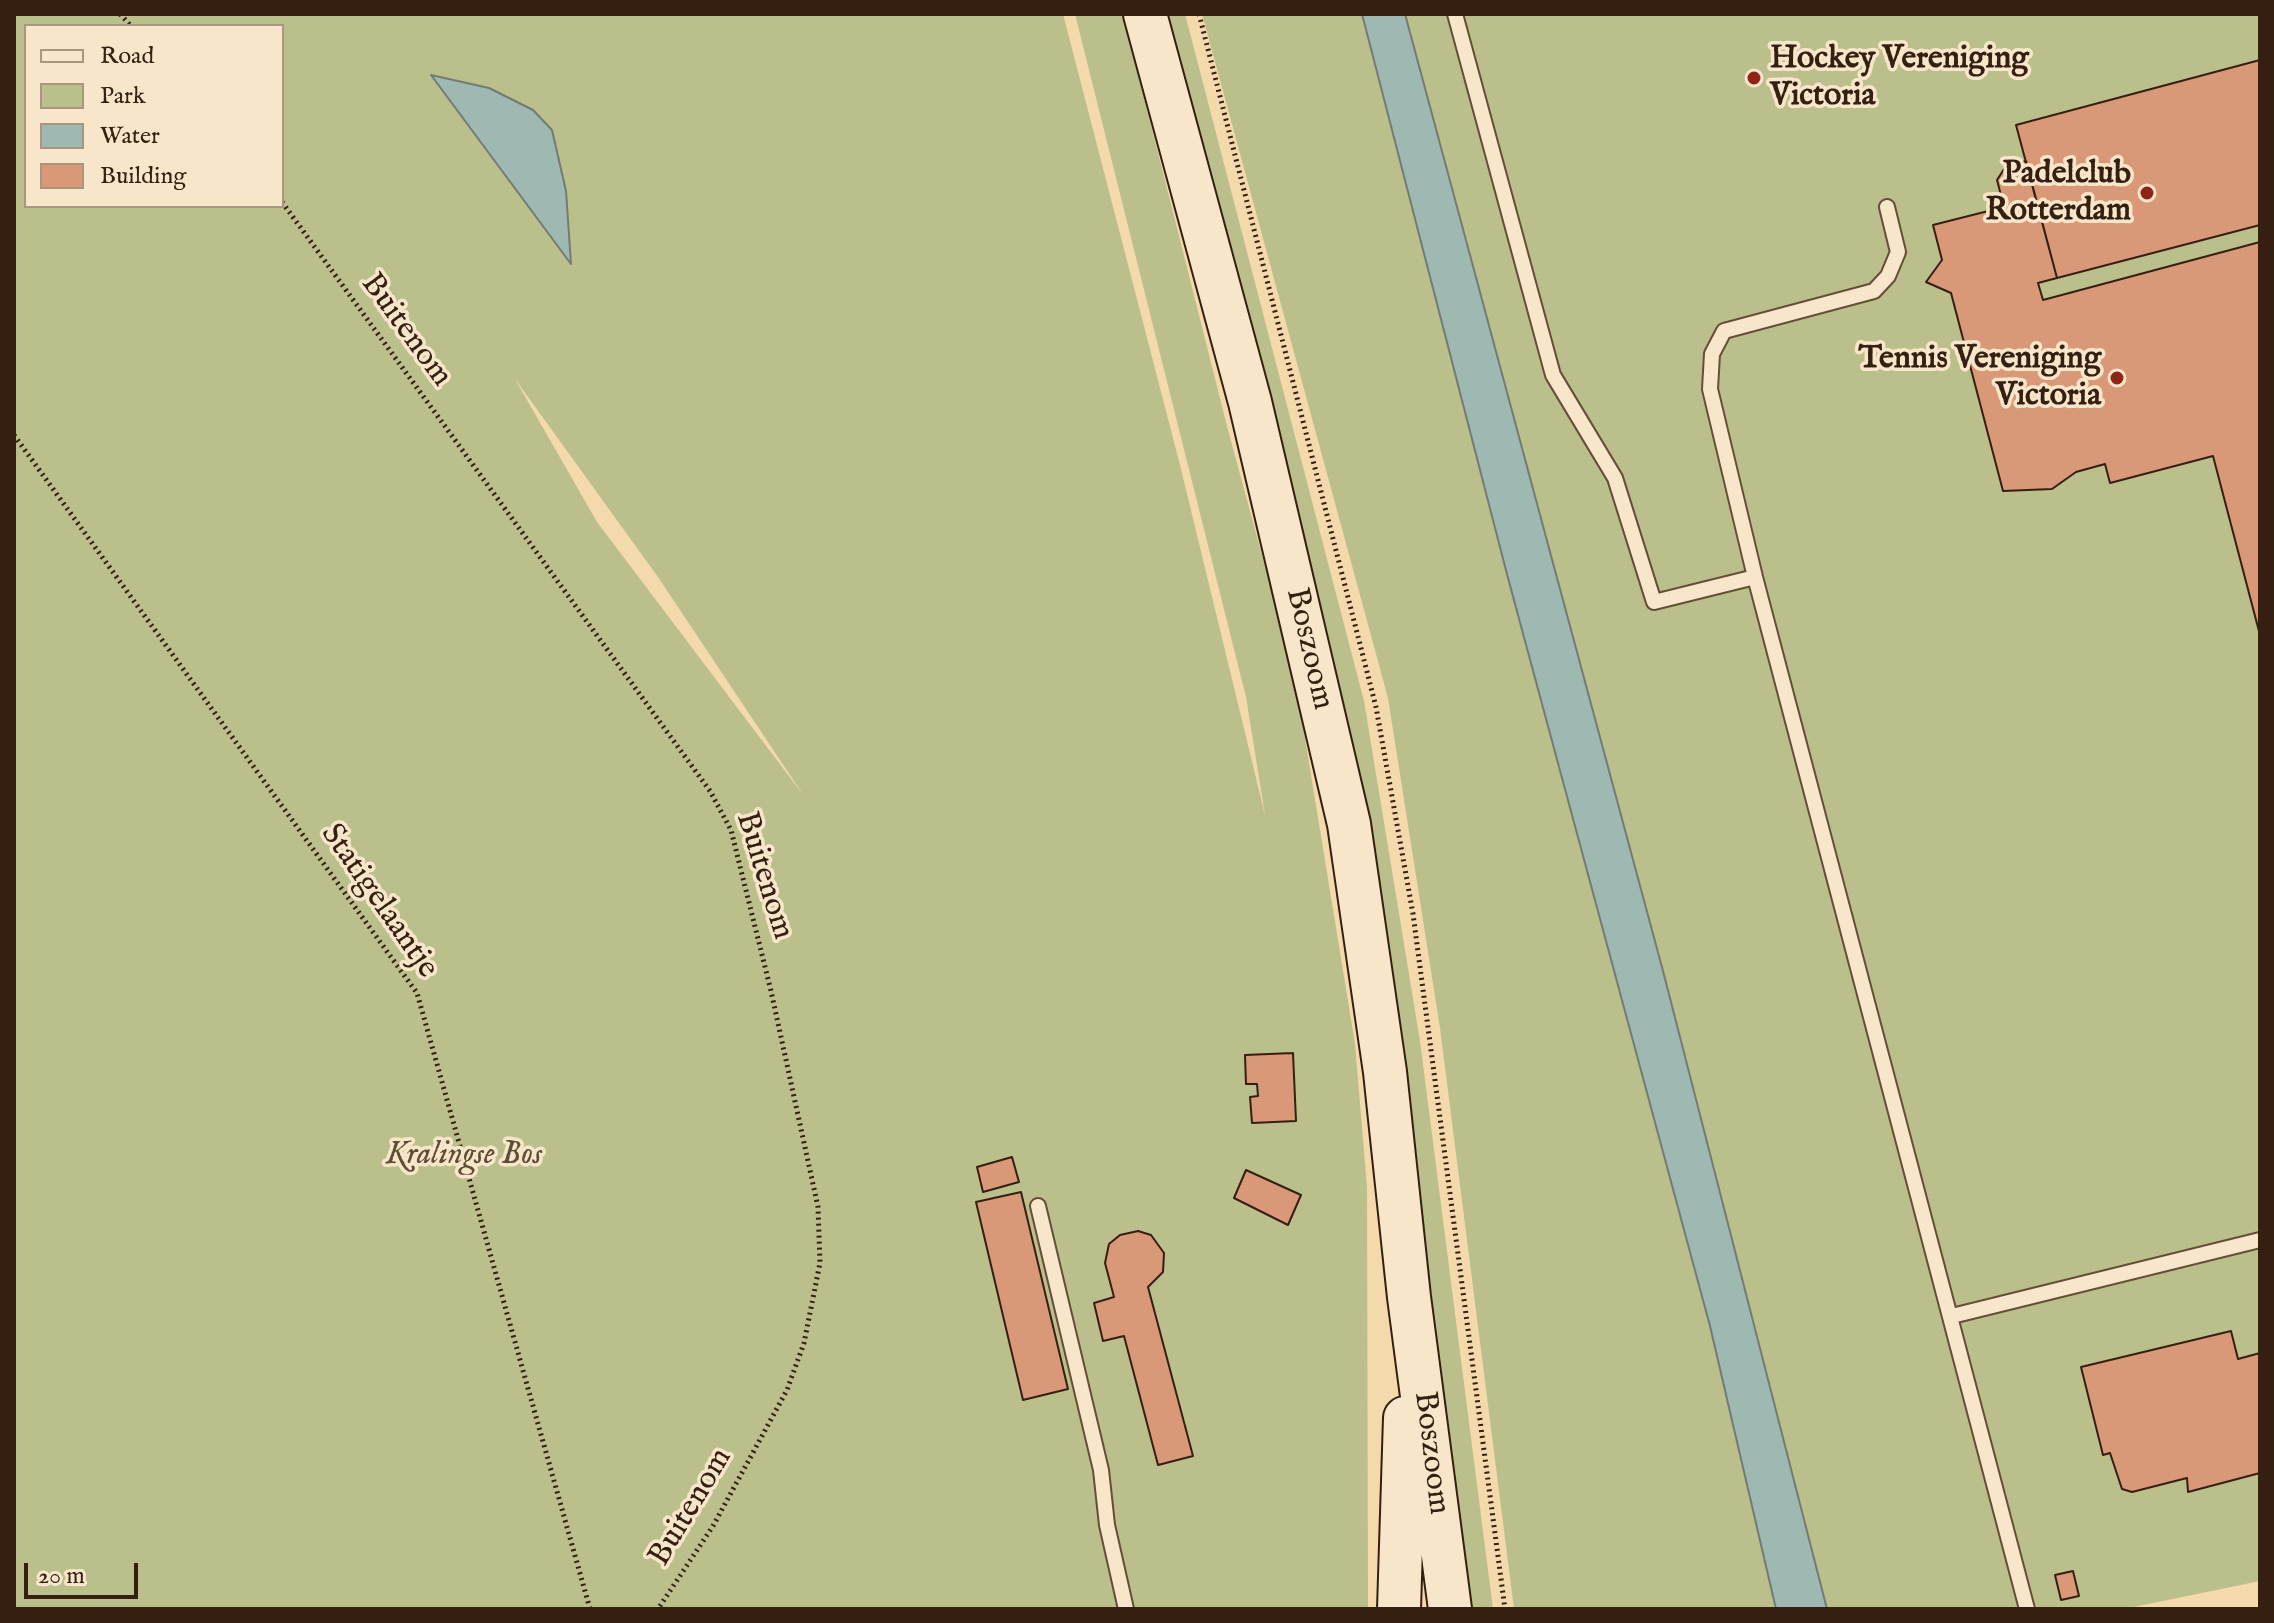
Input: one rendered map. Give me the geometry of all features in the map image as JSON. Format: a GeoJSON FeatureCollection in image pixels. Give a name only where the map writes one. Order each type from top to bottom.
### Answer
{"type":"FeatureCollection","features":[{"type":"Feature","properties":{"kind":"main road","name":"Boszoom"},"geometry":{"type":"LineString","coordinates":[[1145,14],[1250,402],[1349,824],[1385,1072],[1409,1297],[1450,1609]]}},
{"type":"Feature","properties":{"kind":"main road","name":"Boszoom"},"geometry":{"type":"LineString","coordinates":[[1399,1609],[1409,1297]]}},
{"type":"Feature","properties":{"kind":"lane"},"geometry":{"type":"LineString","coordinates":[[1455,14],[1553,375],[1615,478],[1654,602],[1755,577]]}},
{"type":"Feature","properties":{"kind":"lane"},"geometry":{"type":"LineString","coordinates":[[1887,207],[1898,252],[1888,276],[1874,291],[1724,331],[1712,354],[1710,389],[1755,577],[2027,1609]]}},
{"type":"Feature","properties":{"kind":"lane"},"geometry":{"type":"LineString","coordinates":[[1038,1206],[1101,1470],[1107,1525],[1126,1609]]}},
{"type":"Feature","properties":{"kind":"lane"},"geometry":{"type":"LineString","coordinates":[[1952,1316],[2260,1240]]}},
{"type":"Feature","properties":{"kind":"path","name":"Buitenom"},"geometry":{"type":"LineString","coordinates":[[284,205],[710,791],[731,830],[771,991],[818,1207],[820,1263],[804,1343],[787,1390],[713,1526],[658,1609]]}},
{"type":"Feature","properties":{"kind":"path","name":"Statigelaantje"},"geometry":{"type":"LineString","coordinates":[[14,435],[417,993],[590,1609]]}},
{"type":"Feature","properties":{"kind":"green space","name":"Kralingse Bos"},"geometry":{"type":"Polygon","coordinates":[[[14,14],[1063,14],[1180,465],[1265,815],[1246,697],[1075,14],[1123,14],[1228,430],[1295,677],[1355,1044],[1367,1187],[1368,1609],[14,1609],[14,14]],[[515,379],[597,522],[804,796],[658,577],[515,379]]]}},
{"type":"Feature","properties":{"kind":"green space"},"geometry":{"type":"Polygon","coordinates":[[[1161,14],[1185,14],[1364,701],[1420,1041],[1493,1609],[1461,1609],[1397,1042],[1161,14]]]}},
{"type":"Feature","properties":{"kind":"green space"},"geometry":{"type":"Polygon","coordinates":[[[1202,14],[1362,14],[1508,578],[1710,1326],[1776,1609],[1514,1609],[1440,1028],[1388,698],[1202,14]]]}},
{"type":"Feature","properties":{"kind":"green space"},"geometry":{"type":"Polygon","coordinates":[[[1405,14],[2260,14],[2260,1581],[2124,1609],[1827,1609],[1663,971],[1405,14]]]}},
{"type":"Feature","properties":{"kind":"water"},"geometry":{"type":"Polygon","coordinates":[[[1362,14],[1405,14],[1663,971],[1827,1609],[1776,1609],[1710,1326],[1508,578],[1362,14]]]}},
{"type":"Feature","properties":{"kind":"water"},"geometry":{"type":"Polygon","coordinates":[[[431,75],[489,88],[533,110],[552,130],[566,191],[571,264],[431,75]]]}},
{"type":"Feature","properties":{"kind":"building","name":"Padelclub Rotterdam"},"geometry":{"type":"Polygon","coordinates":[[[2260,60],[2260,225],[2057,278],[2016,125],[2260,60]]]}},
{"type":"Feature","properties":{"kind":"building","name":"Tennis Vereniging Victoria"},"geometry":{"type":"Polygon","coordinates":[[[2026,161],[2057,278],[2038,283],[2043,300],[2260,242],[2260,635],[2213,456],[2110,483],[2105,464],[2076,472],[2052,489],[2003,491],[1951,293],[1926,282],[1942,260],[1933,225],[2004,207],[1997,180],[2006,166],[2026,161]]]}},
{"type":"Feature","properties":{"kind":"building"},"geometry":{"type":"Polygon","coordinates":[[[1293,1053],[1296,1121],[1252,1123],[1250,1097],[1258,1096],[1257,1084],[1246,1084],[1245,1055],[1293,1053]]]}},
{"type":"Feature","properties":{"kind":"building"},"geometry":{"type":"Polygon","coordinates":[[[1012,1157],[1019,1182],[983,1192],[977,1167],[1012,1157]]]}},
{"type":"Feature","properties":{"kind":"building"},"geometry":{"type":"Polygon","coordinates":[[[1246,1170],[1301,1195],[1288,1225],[1234,1198],[1246,1170]]]}},
{"type":"Feature","properties":{"kind":"building"},"geometry":{"type":"Polygon","coordinates":[[[1021,1192],[1068,1389],[1023,1400],[976,1202],[1021,1192]]]}},
{"type":"Feature","properties":{"kind":"building"},"geometry":{"type":"Polygon","coordinates":[[[1138,1231],[1151,1235],[1164,1253],[1163,1272],[1148,1287],[1193,1456],[1158,1465],[1124,1336],[1103,1341],[1094,1303],[1114,1297],[1105,1263],[1109,1244],[1120,1235],[1138,1231]]]}},
{"type":"Feature","properties":{"kind":"building"},"geometry":{"type":"Polygon","coordinates":[[[2231,1331],[2238,1359],[2260,1353],[2260,1473],[2188,1492],[2187,1478],[2132,1492],[2122,1489],[2110,1453],[2103,1455],[2081,1367],[2231,1331]]]}},
{"type":"Feature","properties":{"kind":"building"},"geometry":{"type":"Polygon","coordinates":[[[2073,1571],[2079,1596],[2061,1600],[2055,1575],[2073,1571]]]}},
{"type":"Feature","properties":{"kind":"place","name":"Hockey Vereniging Victoria"},"geometry":{"type":"Point","coordinates":[1754,78]}},
{"type":"Feature","properties":{"kind":"place","name":"Padelclub Rotterdam"},"geometry":{"type":"Point","coordinates":[2147,193]}},
{"type":"Feature","properties":{"kind":"place","name":"Tennis Vereniging Victoria"},"geometry":{"type":"Point","coordinates":[2117,378]}}]}
